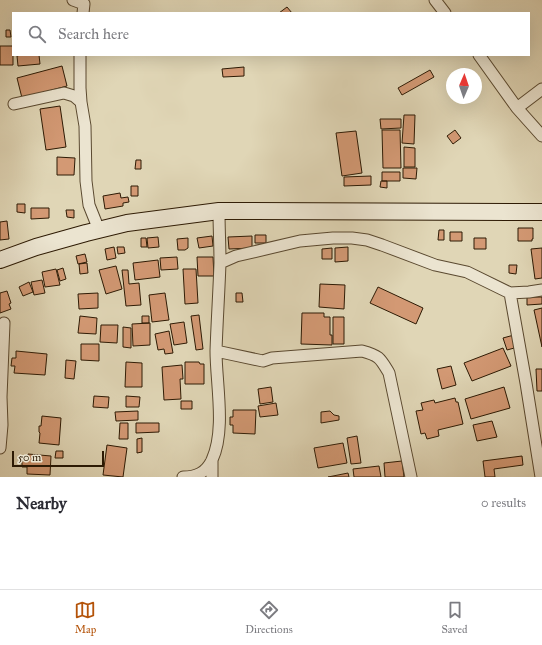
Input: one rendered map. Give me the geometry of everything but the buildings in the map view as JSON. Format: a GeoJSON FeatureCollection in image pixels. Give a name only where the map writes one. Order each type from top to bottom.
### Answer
{"type":"FeatureCollection","features":[{"type":"Feature","properties":{"kind":"main road"},"geometry":{"type":"LineString","coordinates":[[0,260],[36,247],[127,223],[219,211],[542,212]]}},
{"type":"Feature","properties":{"kind":"street"},"geometry":{"type":"LineString","coordinates":[[73,0],[84,6]]}},
{"type":"Feature","properties":{"kind":"street"},"geometry":{"type":"LineString","coordinates":[[434,0],[444,12]]}},
{"type":"Feature","properties":{"kind":"street"},"geometry":{"type":"LineString","coordinates":[[80,56],[81,102],[85,126],[86,182],[89,205],[99,230]]}},
{"type":"Feature","properties":{"kind":"street"},"geometry":{"type":"LineString","coordinates":[[479,56],[517,108],[542,136]]}},
{"type":"Feature","properties":{"kind":"street"},"geometry":{"type":"LineString","coordinates":[[517,108],[542,89]]}},
{"type":"Feature","properties":{"kind":"street"},"geometry":{"type":"LineString","coordinates":[[14,104],[64,93],[74,96],[81,102]]}},
{"type":"Feature","properties":{"kind":"street"},"geometry":{"type":"LineString","coordinates":[[183,477],[193,477],[204,471],[212,460],[217,446],[219,424],[216,351],[220,263],[219,211]]}},
{"type":"Feature","properties":{"kind":"street"},"geometry":{"type":"LineString","coordinates":[[220,263],[236,256],[300,241],[352,238],[367,240],[435,265],[467,272],[510,293],[542,290]]}},
{"type":"Feature","properties":{"kind":"street"},"geometry":{"type":"LineString","coordinates":[[510,293],[541,477]]}},
{"type":"Feature","properties":{"kind":"street"},"geometry":{"type":"LineString","coordinates":[[0,325],[4,323],[0,397],[2,425],[0,448]]}},
{"type":"Feature","properties":{"kind":"street"},"geometry":{"type":"LineString","coordinates":[[216,351],[263,361],[272,358],[362,351],[375,354],[380,358],[389,373],[411,477]]}},
{"type":"Feature","properties":{"kind":"street"},"geometry":{"type":"LineString","coordinates":[[212,460],[212,477]]}}]}
